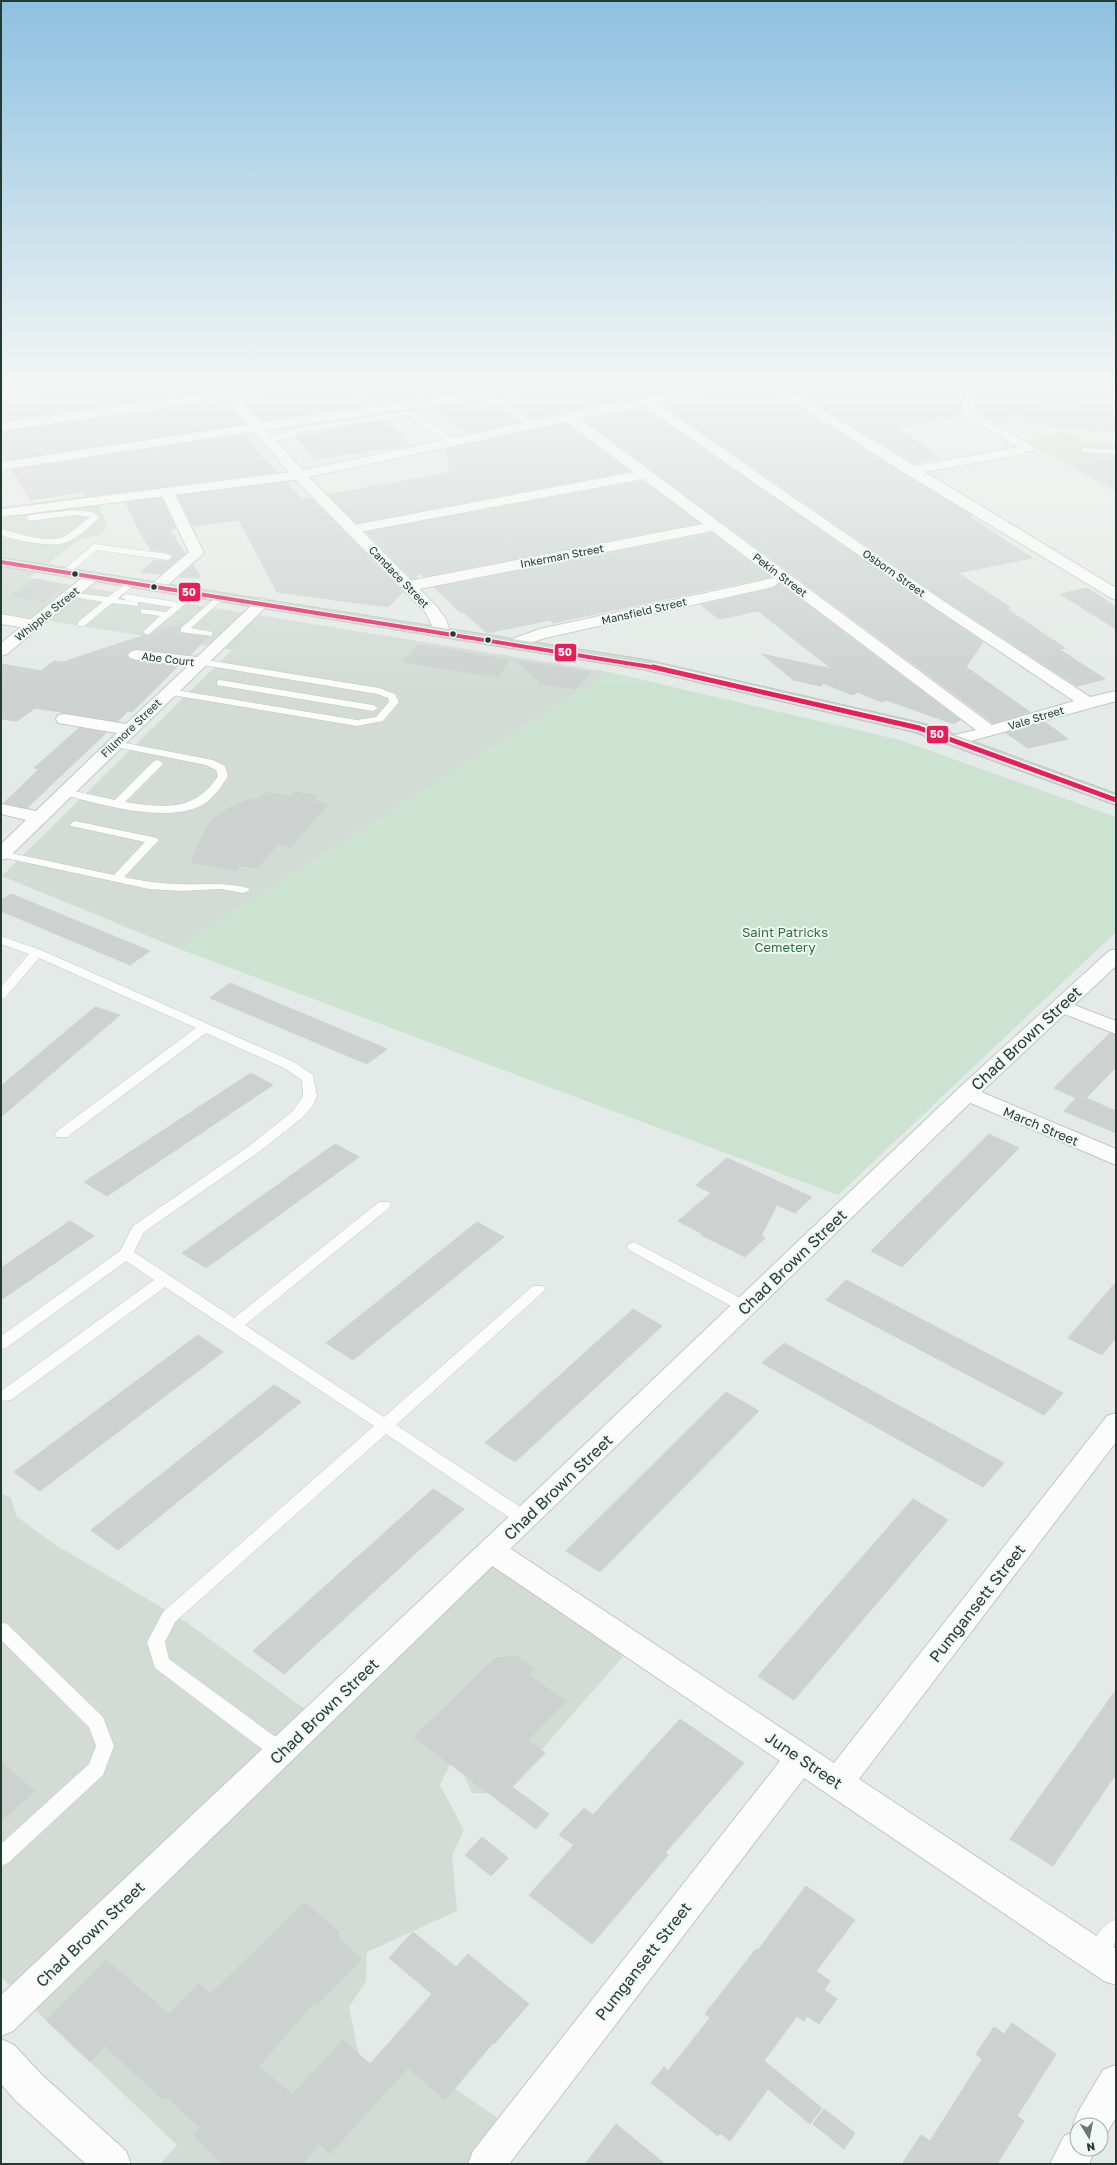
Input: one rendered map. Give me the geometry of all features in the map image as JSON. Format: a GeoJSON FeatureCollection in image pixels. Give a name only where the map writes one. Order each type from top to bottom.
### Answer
{"type":"FeatureCollection","features":[{"type":"Feature","properties":{"kind":"main road"},"geometry":{"type":"LineString","coordinates":[[1,562],[442,631],[654,666],[872,715],[956,740],[1116,800]]}},
{"type":"Feature","properties":{"kind":"street"},"geometry":{"type":"LineString","coordinates":[[1,513],[213,486]]}},
{"type":"Feature","properties":{"kind":"street","name":"Candace Street"},"geometry":{"type":"LineString","coordinates":[[310,486],[354,529],[435,614],[442,631]]}},
{"type":"Feature","properties":{"kind":"street"},"geometry":{"type":"LineString","coordinates":[[354,529],[582,486]]}},
{"type":"Feature","properties":{"kind":"street","name":"Pekin Street"},"geometry":{"type":"LineString","coordinates":[[662,486],[990,732]]}},
{"type":"Feature","properties":{"kind":"street","name":"Osborn Street"},"geometry":{"type":"LineString","coordinates":[[767,486],[958,618],[1086,702]]}},
{"type":"Feature","properties":{"kind":"street"},"geometry":{"type":"LineString","coordinates":[[937,486],[1116,595]]}},
{"type":"Feature","properties":{"kind":"street"},"geometry":{"type":"LineString","coordinates":[[158,586],[197,553],[167,492]]}},
{"type":"Feature","properties":{"kind":"street","name":"Inkerman Street"},"geometry":{"type":"LineString","coordinates":[[409,586],[714,526]]}},
{"type":"Feature","properties":{"kind":"street","name":"Whipple Street"},"geometry":{"type":"LineString","coordinates":[[1,651],[93,576]]}},
{"type":"Feature","properties":{"kind":"street","name":"Mansfield Street"},"geometry":{"type":"LineString","coordinates":[[515,643],[540,634],[773,582]]}},
{"type":"Feature","properties":{"kind":"street","name":"Fillmore Street"},"geometry":{"type":"LineString","coordinates":[[1,854],[262,603]]}},
{"type":"Feature","properties":{"kind":"street"},"geometry":{"type":"LineString","coordinates":[[1,619],[34,624]]}},
{"type":"Feature","properties":{"kind":"street","name":"Abe Court"},"geometry":{"type":"LineString","coordinates":[[136,655],[200,662]]}},
{"type":"Feature","properties":{"kind":"street","name":"Vale Street"},"geometry":{"type":"LineString","coordinates":[[956,740],[990,732],[1086,702],[1116,696]]}},
{"type":"Feature","properties":{"kind":"street"},"geometry":{"type":"LineString","coordinates":[[64,719],[130,730]]}},
{"type":"Feature","properties":{"kind":"street"},"geometry":{"type":"LineString","coordinates":[[1,809],[40,816]]}},
{"type":"Feature","properties":{"kind":"street","name":"Chad Brown Street"},"geometry":{"type":"LineString","coordinates":[[1,2019],[492,1551],[967,1093],[1116,955]]}},
{"type":"Feature","properties":{"kind":"street"},"geometry":{"type":"LineString","coordinates":[[1061,1006],[1116,1028]]}},
{"type":"Feature","properties":{"kind":"street","name":"March Street"},"geometry":{"type":"LineString","coordinates":[[967,1093],[1116,1158]]}},
{"type":"Feature","properties":{"kind":"street","name":"Pumgansett Street"},"geometry":{"type":"LineString","coordinates":[[837,1783],[1116,1423]]}},
{"type":"Feature","properties":{"kind":"street","name":"June Street"},"geometry":{"type":"LineString","coordinates":[[492,1551],[1106,1962]]}},
{"type":"Feature","properties":{"kind":"street","name":"Pumgansett Street"},"geometry":{"type":"LineString","coordinates":[[486,2164],[800,1758]]}},
{"type":"Feature","properties":{"kind":"street"},"geometry":{"type":"LineString","coordinates":[[1,2057],[29,2088],[110,2163]]}},
{"type":"Feature","properties":{"kind":"street"},"geometry":{"type":"LineString","coordinates":[[1096,2117],[1116,2084]]}},
{"type":"Feature","properties":{"kind":"lane"},"geometry":{"type":"LineString","coordinates":[[1,532],[12,537],[58,542],[68,538],[94,517],[89,513],[79,512],[30,518]]}},
{"type":"Feature","properties":{"kind":"lane"},"geometry":{"type":"LineString","coordinates":[[66,572],[94,547],[168,557]]}},
{"type":"Feature","properties":{"kind":"lane"},"geometry":{"type":"LineString","coordinates":[[81,624],[132,582]]}},
{"type":"Feature","properties":{"kind":"lane"},"geometry":{"type":"LineString","coordinates":[[148,632],[194,592]]}},
{"type":"Feature","properties":{"kind":"lane"},"geometry":{"type":"LineString","coordinates":[[71,594],[174,610]]}},
{"type":"Feature","properties":{"kind":"lane"},"geometry":{"type":"LineString","coordinates":[[209,634],[184,630],[221,596]]}},
{"type":"Feature","properties":{"kind":"lane"},"geometry":{"type":"LineString","coordinates":[[110,600],[132,606]]}},
{"type":"Feature","properties":{"kind":"lane"},"geometry":{"type":"LineString","coordinates":[[147,609],[174,610]]}},
{"type":"Feature","properties":{"kind":"lane"},"geometry":{"type":"LineString","coordinates":[[169,692],[357,723],[371,722],[382,717],[394,700],[389,694],[379,691],[200,662]]}},
{"type":"Feature","properties":{"kind":"lane"},"geometry":{"type":"LineString","coordinates":[[220,683],[373,708]]}},
{"type":"Feature","properties":{"kind":"lane"},"geometry":{"type":"LineString","coordinates":[[318,716],[331,701]]}},
{"type":"Feature","properties":{"kind":"lane"},"geometry":{"type":"LineString","coordinates":[[65,792],[164,810],[191,806],[203,800],[220,780],[223,771],[221,768],[209,762],[115,744]]}},
{"type":"Feature","properties":{"kind":"lane"},"geometry":{"type":"LineString","coordinates":[[118,802],[158,763]]}},
{"type":"Feature","properties":{"kind":"lane"},"geometry":{"type":"LineString","coordinates":[[75,824],[153,840],[116,879]]}},
{"type":"Feature","properties":{"kind":"lane"},"geometry":{"type":"LineString","coordinates":[[1,854],[116,879],[162,887],[220,886],[244,890]]}},
{"type":"Feature","properties":{"kind":"lane"},"geometry":{"type":"LineString","coordinates":[[1,940],[36,953],[289,1065],[308,1078],[310,1096],[306,1105],[280,1129],[138,1229],[126,1254],[1,1344]]}},
{"type":"Feature","properties":{"kind":"lane"},"geometry":{"type":"LineString","coordinates":[[1,995],[36,953]]}},
{"type":"Feature","properties":{"kind":"lane"},"geometry":{"type":"LineString","coordinates":[[62,1134],[205,1028]]}},
{"type":"Feature","properties":{"kind":"lane"},"geometry":{"type":"LineString","coordinates":[[234,1326],[384,1205]]}},
{"type":"Feature","properties":{"kind":"lane"},"geometry":{"type":"LineString","coordinates":[[634,1247],[745,1307]]}},
{"type":"Feature","properties":{"kind":"lane"},"geometry":{"type":"LineString","coordinates":[[126,1254],[525,1519]]}},
{"type":"Feature","properties":{"kind":"lane"},"geometry":{"type":"LineString","coordinates":[[5,1396],[164,1280]]}},
{"type":"Feature","properties":{"kind":"lane"},"geometry":{"type":"LineString","coordinates":[[281,1752],[161,1663],[156,1642],[169,1617],[538,1290]]}},
{"type":"Feature","properties":{"kind":"lane"},"geometry":{"type":"LineString","coordinates":[[1,1629],[97,1723],[105,1746],[96,1769],[1,1856]]}},
{"type":"Feature","properties":{"kind":"lane"},"geometry":{"type":"LineString","coordinates":[[1106,1962],[1116,1928]]}},
{"type":"Feature","properties":{"kind":"shaded area"},"geometry":{"type":"Polygon","coordinates":[[[1105,486],[1116,486],[1116,492],[1105,486]]]}},
{"type":"Feature","properties":{"kind":"shaded area"},"geometry":{"type":"Polygon","coordinates":[[[96,495],[107,528],[100,535],[82,538],[28,578],[609,672],[177,948],[2,876],[232,650],[1,613],[1,507],[96,495]]]}},
{"type":"Feature","properties":{"kind":"shaded area"},"geometry":{"type":"Polygon","coordinates":[[[1,1493],[11,1498],[16,1516],[54,1544],[186,1622],[305,1709],[484,1549],[634,1644],[503,1794],[472,1793],[461,1769],[452,1760],[440,1785],[464,1830],[452,1855],[457,1911],[367,1952],[366,1981],[349,2007],[362,2071],[420,2065],[499,2119],[473,2164],[160,2164],[177,2145],[1,1977],[1,1493]]]}},
{"type":"Feature","properties":{"kind":"green space","name":"Saint Patricks Cemetery"},"geometry":{"type":"Polygon","coordinates":[[[609,672],[900,740],[1116,817],[1116,932],[838,1195],[177,948],[609,672]]]}},
{"type":"Feature","properties":{"kind":"building"},"geometry":{"type":"Polygon","coordinates":[[[22,486],[168,486],[85,496],[83,492],[30,500],[22,486]]]}},
{"type":"Feature","properties":{"kind":"building"},"geometry":{"type":"Polygon","coordinates":[[[255,486],[290,486],[302,499],[311,498],[403,592],[388,607],[277,592],[239,520],[193,526],[178,496],[255,486]]]}},
{"type":"Feature","properties":{"kind":"building"},"geometry":{"type":"Polygon","coordinates":[[[376,486],[551,486],[356,523],[328,495],[376,486]]]}},
{"type":"Feature","properties":{"kind":"building"},"geometry":{"type":"Polygon","coordinates":[[[616,486],[650,486],[699,523],[424,577],[420,573],[416,578],[412,579],[366,532],[616,486]]]}},
{"type":"Feature","properties":{"kind":"building"},"geometry":{"type":"Polygon","coordinates":[[[673,486],[757,486],[983,642],[966,667],[1030,712],[993,723],[673,486]]]}},
{"type":"Feature","properties":{"kind":"building"},"geometry":{"type":"Polygon","coordinates":[[[780,486],[925,486],[972,516],[970,517],[1032,558],[958,573],[1011,608],[1007,609],[1065,648],[1059,649],[1105,679],[1077,686],[946,601],[780,486]]]}},
{"type":"Feature","properties":{"kind":"building"},"geometry":{"type":"Polygon","coordinates":[[[161,498],[176,528],[170,530],[185,554],[161,574],[141,572],[155,560],[168,561],[174,557],[168,553],[151,550],[139,531],[126,503],[161,498]]]}},
{"type":"Feature","properties":{"kind":"building"},"geometry":{"type":"Polygon","coordinates":[[[712,533],[770,577],[553,623],[550,620],[487,633],[463,612],[461,613],[434,587],[712,533]]]}},
{"type":"Feature","properties":{"kind":"building"},"geometry":{"type":"Polygon","coordinates":[[[193,565],[201,578],[179,577],[193,565]]]}},
{"type":"Feature","properties":{"kind":"building"},"geometry":{"type":"Polygon","coordinates":[[[34,579],[66,585],[44,602],[11,596],[34,579]]]}},
{"type":"Feature","properties":{"kind":"building"},"geometry":{"type":"Polygon","coordinates":[[[780,584],[960,720],[954,724],[886,700],[881,702],[858,692],[852,695],[823,683],[821,686],[793,680],[762,654],[832,669],[758,611],[719,619],[701,605],[773,588],[780,584]]]}},
{"type":"Feature","properties":{"kind":"building"},"geometry":{"type":"Polygon","coordinates":[[[1087,588],[1116,607],[1116,629],[1060,594],[1087,588]]]}},
{"type":"Feature","properties":{"kind":"building"},"geometry":{"type":"Polygon","coordinates":[[[183,624],[180,628],[181,633],[208,637],[190,655],[136,649],[129,651],[127,656],[136,661],[178,666],[132,712],[128,711],[118,721],[35,708],[17,721],[1,719],[1,664],[41,671],[54,661],[63,662],[145,635],[148,636],[183,624]]]}},
{"type":"Feature","properties":{"kind":"building"},"geometry":{"type":"Polygon","coordinates":[[[418,645],[510,660],[498,677],[402,662],[418,645]]]}},
{"type":"Feature","properties":{"kind":"building"},"geometry":{"type":"Polygon","coordinates":[[[515,660],[590,672],[576,689],[541,683],[515,660]]]}},
{"type":"Feature","properties":{"kind":"building"},"geometry":{"type":"Polygon","coordinates":[[[1045,722],[1068,739],[1028,748],[1006,733],[1045,722]]]}},
{"type":"Feature","properties":{"kind":"building"},"geometry":{"type":"Polygon","coordinates":[[[79,728],[106,733],[27,808],[4,803],[39,769],[34,768],[79,728]]]}},
{"type":"Feature","properties":{"kind":"building"},"geometry":{"type":"Polygon","coordinates":[[[266,792],[291,797],[296,792],[318,796],[314,801],[328,804],[291,847],[278,844],[257,868],[241,866],[236,871],[191,862],[207,826],[214,818],[229,808],[245,801],[260,798],[266,792]]]}},
{"type":"Feature","properties":{"kind":"building"},"geometry":{"type":"Polygon","coordinates":[[[11,894],[150,951],[130,965],[1,911],[1,900],[11,894]]]}},
{"type":"Feature","properties":{"kind":"building"},"geometry":{"type":"Polygon","coordinates":[[[230,983],[387,1049],[367,1064],[210,998],[230,983]]]}},
{"type":"Feature","properties":{"kind":"building"},"geometry":{"type":"Polygon","coordinates":[[[95,1007],[120,1015],[1,1117],[1,1086],[95,1007]]]}},
{"type":"Feature","properties":{"kind":"building"},"geometry":{"type":"Polygon","coordinates":[[[1110,1033],[1116,1035],[1116,1067],[1086,1098],[1116,1111],[1116,1133],[1064,1111],[1076,1098],[1054,1088],[1110,1033]]]}},
{"type":"Feature","properties":{"kind":"building"},"geometry":{"type":"Polygon","coordinates":[[[251,1073],[273,1085],[107,1196],[84,1182],[251,1073]]]}},
{"type":"Feature","properties":{"kind":"building"},"geometry":{"type":"Polygon","coordinates":[[[989,1134],[1019,1148],[902,1267],[871,1251],[989,1134]]]}},
{"type":"Feature","properties":{"kind":"building"},"geometry":{"type":"Polygon","coordinates":[[[335,1144],[359,1157],[206,1268],[182,1253],[335,1144]]]}},
{"type":"Feature","properties":{"kind":"building"},"geometry":{"type":"Polygon","coordinates":[[[727,1158],[812,1197],[795,1213],[777,1205],[761,1236],[765,1238],[745,1257],[701,1235],[703,1234],[678,1221],[711,1193],[696,1185],[727,1158]]]}},
{"type":"Feature","properties":{"kind":"building"},"geometry":{"type":"Polygon","coordinates":[[[70,1221],[94,1236],[1,1300],[1,1268],[70,1221]]]}},
{"type":"Feature","properties":{"kind":"building"},"geometry":{"type":"Polygon","coordinates":[[[477,1222],[504,1237],[353,1360],[326,1343],[477,1222]]]}},
{"type":"Feature","properties":{"kind":"building"},"geometry":{"type":"Polygon","coordinates":[[[846,1280],[1063,1393],[1044,1415],[826,1300],[846,1280]]]}},
{"type":"Feature","properties":{"kind":"building"},"geometry":{"type":"Polygon","coordinates":[[[1116,1282],[1116,1338],[1102,1355],[1068,1338],[1116,1282]]]}},
{"type":"Feature","properties":{"kind":"building"},"geometry":{"type":"Polygon","coordinates":[[[633,1309],[662,1326],[515,1462],[485,1443],[633,1309]]]}},
{"type":"Feature","properties":{"kind":"building"},"geometry":{"type":"Polygon","coordinates":[[[198,1335],[223,1352],[40,1491],[14,1472],[198,1335]]]}},
{"type":"Feature","properties":{"kind":"building"},"geometry":{"type":"Polygon","coordinates":[[[784,1343],[1004,1463],[983,1487],[762,1363],[784,1343]]]}},
{"type":"Feature","properties":{"kind":"building"},"geometry":{"type":"Polygon","coordinates":[[[274,1385],[301,1402],[118,1550],[91,1530],[274,1385]]]}},
{"type":"Feature","properties":{"kind":"building"},"geometry":{"type":"Polygon","coordinates":[[[726,1392],[759,1411],[600,1572],[566,1551],[726,1392]]]}},
{"type":"Feature","properties":{"kind":"building"},"geometry":{"type":"Polygon","coordinates":[[[433,1489],[464,1509],[284,1674],[253,1651],[433,1489]]]}},
{"type":"Feature","properties":{"kind":"building"},"geometry":{"type":"Polygon","coordinates":[[[913,1499],[948,1520],[794,1700],[758,1676],[913,1499]]]}},
{"type":"Feature","properties":{"kind":"building"},"geometry":{"type":"Polygon","coordinates":[[[516,1656],[534,1669],[528,1675],[566,1701],[528,1740],[545,1753],[512,1787],[549,1814],[536,1829],[414,1737],[495,1658],[516,1656]]]}},
{"type":"Feature","properties":{"kind":"building"},"geometry":{"type":"Polygon","coordinates":[[[1116,1690],[1116,1774],[1053,1866],[1010,1839],[1116,1690]]]}},
{"type":"Feature","properties":{"kind":"building"},"geometry":{"type":"Polygon","coordinates":[[[680,1719],[744,1763],[665,1853],[668,1855],[592,1944],[529,1895],[574,1845],[559,1835],[584,1808],[593,1815],[680,1719]]]}},
{"type":"Feature","properties":{"kind":"building"},"geometry":{"type":"Polygon","coordinates":[[[1,1762],[35,1791],[1,1821],[1,1762]]]}},
{"type":"Feature","properties":{"kind":"building"},"geometry":{"type":"Polygon","coordinates":[[[482,1837],[508,1858],[491,1876],[465,1855],[482,1837]]]}},
{"type":"Feature","properties":{"kind":"building"},"geometry":{"type":"Polygon","coordinates":[[[806,1886],[855,1920],[816,1971],[830,1981],[824,1990],[837,1999],[819,2024],[807,2016],[804,2021],[797,2016],[764,2061],[822,2108],[810,2124],[768,2089],[730,2141],[720,2133],[718,2136],[651,2083],[664,2067],[668,2071],[710,2018],[705,2014],[756,1949],[758,1950],[806,1886]]]}},
{"type":"Feature","properties":{"kind":"building"},"geometry":{"type":"Polygon","coordinates":[[[304,1902],[339,1932],[336,1935],[362,1959],[318,2004],[315,2002],[259,2066],[292,2095],[343,2040],[370,2064],[432,1994],[389,1958],[413,1932],[456,1967],[468,1954],[529,2004],[494,2044],[493,2043],[445,2100],[408,2068],[330,2154],[320,2144],[302,2164],[223,2164],[193,2135],[200,2128],[167,2097],[163,2100],[105,2046],[90,2062],[46,2020],[106,1960],[169,2014],[199,1984],[211,1994],[304,1902]]]}},
{"type":"Feature","properties":{"kind":"building"},"geometry":{"type":"Polygon","coordinates":[[[1012,2023],[1056,2054],[1017,2116],[1024,2121],[997,2164],[902,2164],[921,2135],[930,2141],[982,2059],[976,2054],[994,2027],[1004,2034],[1012,2023]]]}},
{"type":"Feature","properties":{"kind":"building"},"geometry":{"type":"Polygon","coordinates":[[[824,2109],[855,2133],[844,2149],[813,2124],[824,2109]]]}},
{"type":"Feature","properties":{"kind":"building"},"geometry":{"type":"Polygon","coordinates":[[[616,2124],[665,2164],[585,2164],[616,2124]]]}},
{"type":"Feature","properties":{"kind":"transit line","name":"50"},"geometry":{"type":"LineString","coordinates":[[1,562],[646,665],[919,728],[1116,800]]}}]}
